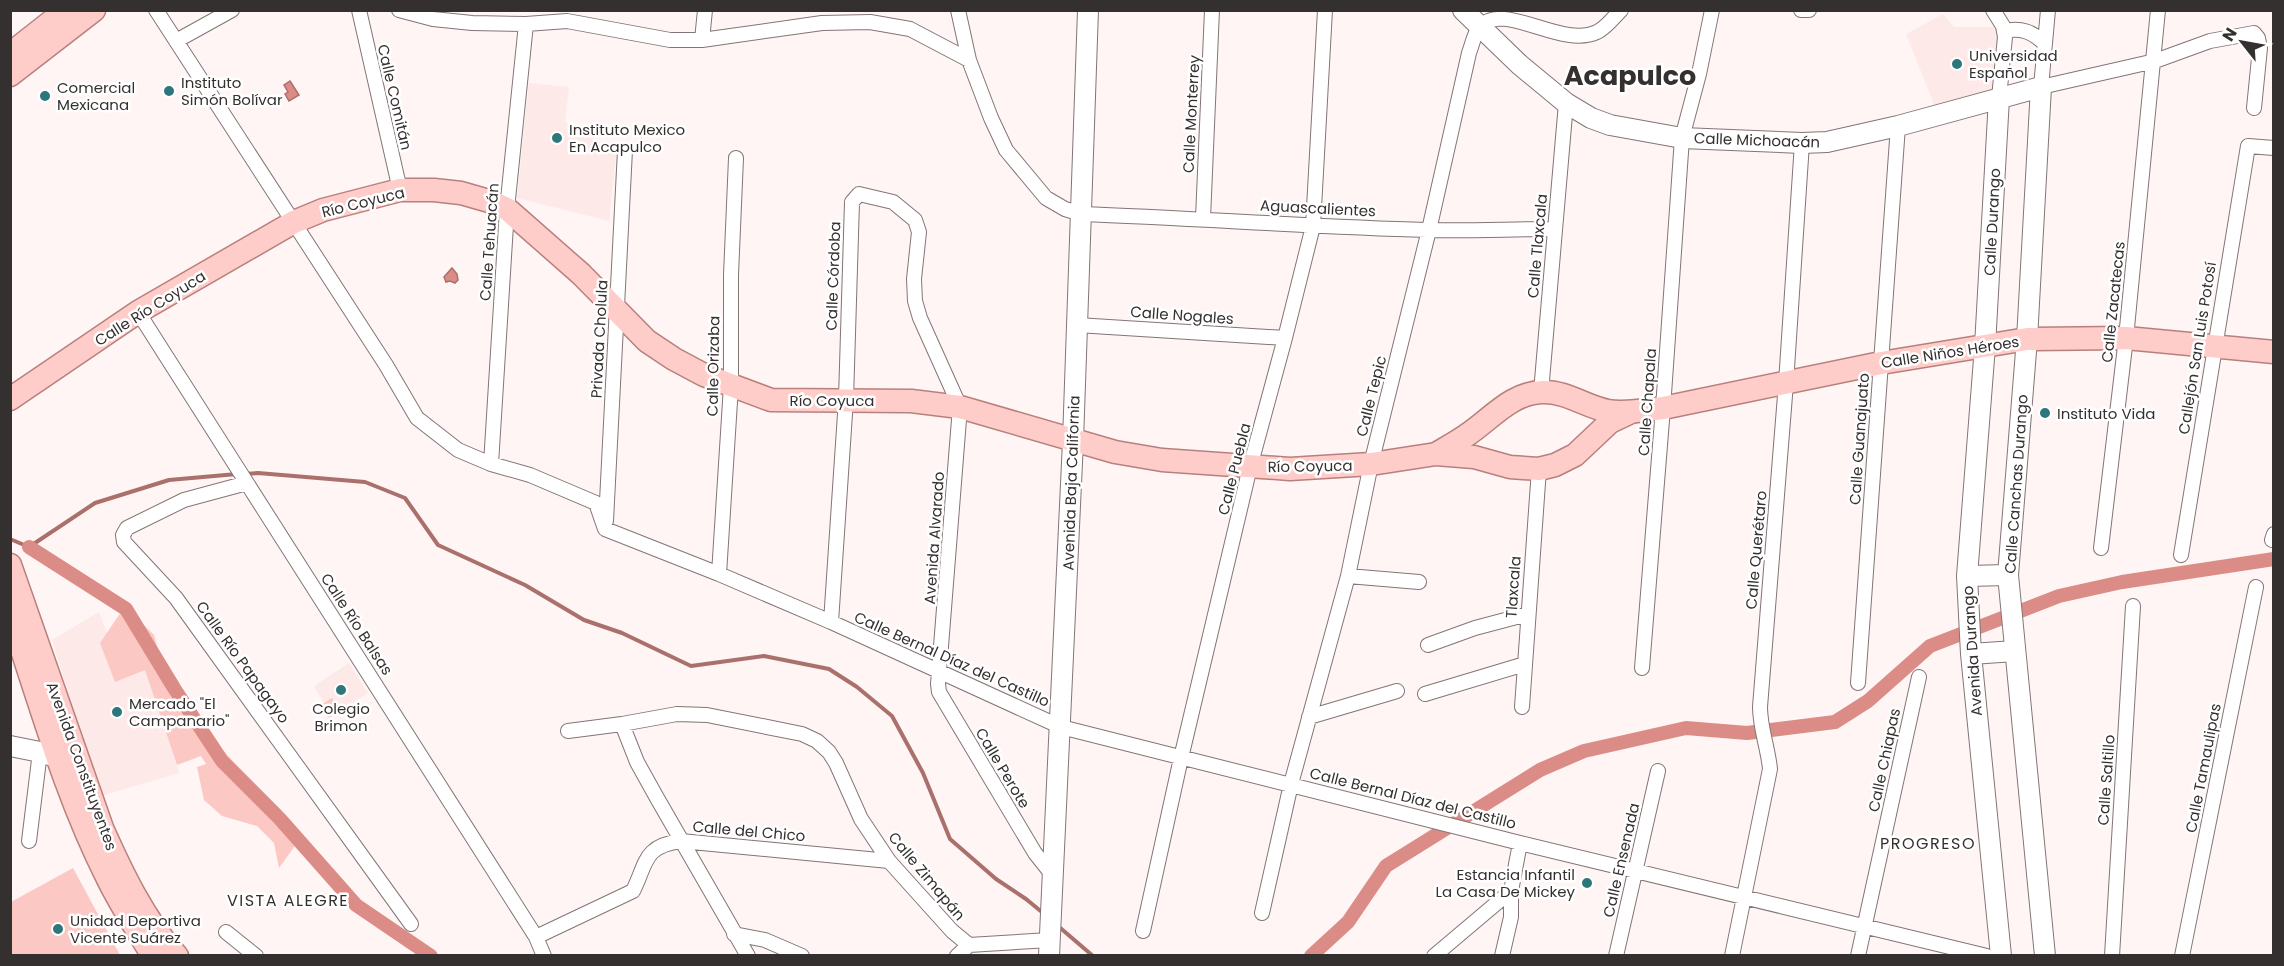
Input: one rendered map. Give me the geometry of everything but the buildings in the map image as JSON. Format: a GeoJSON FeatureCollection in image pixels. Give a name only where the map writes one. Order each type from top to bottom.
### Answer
{"type":"FeatureCollection","features":[{"type":"Feature","properties":{"kind":"main road"},"geometry":{"type":"LineString","coordinates":[[10,54],[66,10]]}},
{"type":"Feature","properties":{"kind":"main road"},"geometry":{"type":"LineString","coordinates":[[10,75],[94,10]]}},
{"type":"Feature","properties":{"kind":"main road","name":"Avenida Baja California"},"geometry":{"type":"LineString","coordinates":[[1050,942],[1073,441],[1088,10]]}},
{"type":"Feature","properties":{"kind":"main road","name":"Calle Michoacán"},"geometry":{"type":"LineString","coordinates":[[1463,10],[1520,65],[1566,104],[1591,118],[1610,125],[1682,138],[1827,142],[1898,126],[2042,87]]}},
{"type":"Feature","properties":{"kind":"main road","name":"Calle Canchas Durango"},"geometry":{"type":"LineString","coordinates":[[2042,87],[2027,339],[2008,581],[2045,956]]}},
{"type":"Feature","properties":{"kind":"main road","name":"Calle Durango"},"geometry":{"type":"LineString","coordinates":[[1985,346],[1999,98]]}},
{"type":"Feature","properties":{"kind":"main road","name":"Río Coyuca"},"geometry":{"type":"LineString","coordinates":[[294,222],[323,210],[400,190],[461,193],[489,201],[507,209],[581,274],[647,341],[704,375],[771,400],[911,401],[960,407],[1073,441],[1115,452],[1162,460],[1290,469],[1371,464],[1436,454],[1474,458]]}},
{"type":"Feature","properties":{"kind":"main road","name":"Calle Río Coyuca"},"geometry":{"type":"LineString","coordinates":[[10,399],[138,312],[294,222]]}},
{"type":"Feature","properties":{"kind":"main road","name":"Calle Niños Héroes"},"geometry":{"type":"LineString","coordinates":[[1469,434],[1499,408],[1519,398],[1541,392],[1561,395],[1610,411],[1631,412],[1786,384],[1881,363],[2027,339],[2126,338],[2274,352]]}},
{"type":"Feature","properties":{"kind":"main road","name":"Avenida Durango"},"geometry":{"type":"LineString","coordinates":[[1985,346],[1967,584],[1969,633],[2001,956]]}},
{"type":"Feature","properties":{"kind":"main road"},"geometry":{"type":"LineString","coordinates":[[1596,407],[1600,430]]}},
{"type":"Feature","properties":{"kind":"main road","name":"Calle Niños Héroes"},"geometry":{"type":"LineString","coordinates":[[1474,458],[1510,467],[1539,469],[1555,465],[1575,455],[1610,422],[1631,412]]}},
{"type":"Feature","properties":{"kind":"main road"},"geometry":{"type":"LineString","coordinates":[[1469,434],[1474,458]]}},
{"type":"Feature","properties":{"kind":"main road","name":"Río Coyuca"},"geometry":{"type":"LineString","coordinates":[[1436,454],[1469,434]]}},
{"type":"Feature","properties":{"kind":"main road","name":"Avenida Constituyentes"},"geometry":{"type":"LineString","coordinates":[[10,565],[59,755],[102,828],[120,869],[143,909],[177,956]]}},
{"type":"Feature","properties":{"kind":"main road"},"geometry":{"type":"LineString","coordinates":[[1967,584],[2008,581]]}},
{"type":"Feature","properties":{"kind":"main road","name":"Avenida Constituyentes"},"geometry":{"type":"LineString","coordinates":[[10,614],[59,755],[106,876],[125,912],[153,956]]}},
{"type":"Feature","properties":{"kind":"main road"},"geometry":{"type":"LineString","coordinates":[[1971,654],[2015,651]]}},
{"type":"Feature","properties":{"kind":"main road"},"geometry":{"type":"LineString","coordinates":[[10,746],[59,755]]}},
{"type":"Feature","properties":{"kind":"street"},"geometry":{"type":"LineString","coordinates":[[156,10],[386,365],[417,418],[437,436],[458,450],[491,464],[530,475],[596,503],[605,529]]}},
{"type":"Feature","properties":{"kind":"street"},"geometry":{"type":"LineString","coordinates":[[176,41],[232,10]]}},
{"type":"Feature","properties":{"kind":"street","name":"Calle Comitán"},"geometry":{"type":"LineString","coordinates":[[358,10],[400,190]]}},
{"type":"Feature","properties":{"kind":"street"},"geometry":{"type":"LineString","coordinates":[[399,10],[443,20],[472,23],[526,24],[567,21],[670,39],[702,40],[822,17],[910,29],[969,60]]}},
{"type":"Feature","properties":{"kind":"street"},"geometry":{"type":"LineString","coordinates":[[702,40],[705,10]]}},
{"type":"Feature","properties":{"kind":"street"},"geometry":{"type":"LineString","coordinates":[[958,10],[969,60],[990,118],[1006,150],[1046,198],[1065,209],[1081,214]]}},
{"type":"Feature","properties":{"kind":"street","name":"Calle Monterrey"},"geometry":{"type":"LineString","coordinates":[[1203,218],[1212,10]]}},
{"type":"Feature","properties":{"kind":"street","name":"Calle Puebla"},"geometry":{"type":"LineString","coordinates":[[1143,931],[1181,758],[1250,467],[1313,226],[1325,10]]}},
{"type":"Feature","properties":{"kind":"street"},"geometry":{"type":"LineString","coordinates":[[1479,27],[1488,16],[1498,11],[1510,11],[1560,30],[1587,35],[1599,31],[1621,10]]}},
{"type":"Feature","properties":{"kind":"street","name":"Calle Chapala"},"geometry":{"type":"LineString","coordinates":[[1642,668],[1682,138],[1699,74],[1712,10]]}},
{"type":"Feature","properties":{"kind":"street"},"geometry":{"type":"LineString","coordinates":[[1801,10],[1809,10]]}},
{"type":"Feature","properties":{"kind":"street"},"geometry":{"type":"LineString","coordinates":[[1993,10],[2003,29],[1999,98]]}},
{"type":"Feature","properties":{"kind":"street","name":"Calle Canchas Durango"},"geometry":{"type":"LineString","coordinates":[[2042,87],[2048,10]]}},
{"type":"Feature","properties":{"kind":"street","name":"Calle Zacatecas"},"geometry":{"type":"LineString","coordinates":[[2102,548],[2155,61],[2158,10]]}},
{"type":"Feature","properties":{"kind":"street","name":"Calle Tehuacán"},"geometry":{"type":"LineString","coordinates":[[491,464],[507,209],[526,24]]}},
{"type":"Feature","properties":{"kind":"street","name":"Calle Tepic"},"geometry":{"type":"LineString","coordinates":[[1262,913],[1291,784],[1348,576],[1371,464],[1429,230],[1469,53],[1479,27]]}},
{"type":"Feature","properties":{"kind":"street"},"geometry":{"type":"LineString","coordinates":[[2003,29],[2027,31],[2036,35],[2045,44]]}},
{"type":"Feature","properties":{"kind":"street","name":"Calle Michoacán"},"geometry":{"type":"LineString","coordinates":[[2042,87],[2155,61],[2210,41],[2254,33],[2258,38],[2260,48],[2254,108]]}},
{"type":"Feature","properties":{"kind":"street","name":"Calle Tlaxcala"},"geometry":{"type":"LineString","coordinates":[[1541,392],[1566,104]]}},
{"type":"Feature","properties":{"kind":"street","name":"Calle Guanajuato"},"geometry":{"type":"LineString","coordinates":[[1858,683],[1898,126]]}},
{"type":"Feature","properties":{"kind":"street","name":"Calle Querétaro"},"geometry":{"type":"LineString","coordinates":[[1732,956],[1770,769],[1760,721],[1802,143]]}},
{"type":"Feature","properties":{"kind":"street","name":"Callejón San Luis Potosí"},"geometry":{"type":"LineString","coordinates":[[2181,555],[2248,146],[2274,148]]}},
{"type":"Feature","properties":{"kind":"street","name":"Privada Cholula"},"geometry":{"type":"LineString","coordinates":[[605,529],[625,150]]}},
{"type":"Feature","properties":{"kind":"street","name":"Calle Orizaba"},"geometry":{"type":"LineString","coordinates":[[719,574],[731,386],[730,274],[736,158]]}},
{"type":"Feature","properties":{"kind":"street","name":"Calle Córdoba"},"geometry":{"type":"LineString","coordinates":[[831,622],[846,399],[852,202],[859,194],[865,193],[893,202],[915,220],[919,232],[914,279],[915,302],[960,407]]}},
{"type":"Feature","properties":{"kind":"street","name":"Aguascalientes"},"geometry":{"type":"LineString","coordinates":[[1081,214],[1429,230],[1554,229]]}},
{"type":"Feature","properties":{"kind":"street","name":"Calle Río Balsas"},"geometry":{"type":"LineString","coordinates":[[138,312],[536,937],[544,956]]}},
{"type":"Feature","properties":{"kind":"street","name":"Calle Nogales"},"geometry":{"type":"LineString","coordinates":[[1077,325],[1285,338]]}},
{"type":"Feature","properties":{"kind":"street","name":"Avenida Alvarado"},"geometry":{"type":"LineString","coordinates":[[940,671],[960,407]]}},
{"type":"Feature","properties":{"kind":"street","name":"Tlaxcala"},"geometry":{"type":"LineString","coordinates":[[1522,707],[1539,469]]}},
{"type":"Feature","properties":{"kind":"street","name":"Calle Río Papagayo"},"geometry":{"type":"LineString","coordinates":[[245,479],[184,500],[126,528],[123,535],[124,542],[176,598],[411,924]]}},
{"type":"Feature","properties":{"kind":"street","name":"Calle Bernal Díaz del Castillo"},"geometry":{"type":"LineString","coordinates":[[605,529],[831,622],[1061,727],[1520,843],[1866,925],[1962,953],[1987,956]]}},
{"type":"Feature","properties":{"kind":"street"},"geometry":{"type":"LineString","coordinates":[[1348,576],[1419,582]]}},
{"type":"Feature","properties":{"kind":"street","name":"Calle Tamaulipas"},"geometry":{"type":"LineString","coordinates":[[2182,956],[2256,587]]}},
{"type":"Feature","properties":{"kind":"street","name":"Calle Saltillo"},"geometry":{"type":"LineString","coordinates":[[2112,956],[2133,606]]}},
{"type":"Feature","properties":{"kind":"street"},"geometry":{"type":"LineString","coordinates":[[1428,645],[1475,628],[1528,614]]}},
{"type":"Feature","properties":{"kind":"street"},"geometry":{"type":"LineString","coordinates":[[1425,694],[1525,664]]}},
{"type":"Feature","properties":{"kind":"street","name":"Calle Perote"},"geometry":{"type":"LineString","coordinates":[[940,671],[939,692],[1035,853],[1054,877]]}},
{"type":"Feature","properties":{"kind":"street","name":"Calle Chiapas"},"geometry":{"type":"LineString","coordinates":[[1858,956],[1919,677]]}},
{"type":"Feature","properties":{"kind":"street"},"geometry":{"type":"LineString","coordinates":[[1309,717],[1397,691]]}},
{"type":"Feature","properties":{"kind":"street","name":"Calle Zimapán"},"geometry":{"type":"LineString","coordinates":[[568,731],[677,714],[707,715],[802,734],[817,741],[829,752],[836,763],[861,819],[889,861],[952,931],[969,945]]}},
{"type":"Feature","properties":{"kind":"street"},"geometry":{"type":"LineString","coordinates":[[622,724],[637,762],[748,956]]}},
{"type":"Feature","properties":{"kind":"street"},"geometry":{"type":"LineString","coordinates":[[29,841],[59,755]]}},
{"type":"Feature","properties":{"kind":"street","name":"Calle Ensenada"},"geometry":{"type":"LineString","coordinates":[[1616,956],[1658,771]]}},
{"type":"Feature","properties":{"kind":"street","name":"Calle del Chico"},"geometry":{"type":"LineString","coordinates":[[536,937],[626,896],[633,891],[643,863],[649,854],[658,847],[681,841],[889,861]]}},
{"type":"Feature","properties":{"kind":"street"},"geometry":{"type":"LineString","coordinates":[[1502,956],[1511,917],[1511,891],[1520,843]]}},
{"type":"Feature","properties":{"kind":"street"},"geometry":{"type":"LineString","coordinates":[[1434,956],[1511,891]]}},
{"type":"Feature","properties":{"kind":"street"},"geometry":{"type":"LineString","coordinates":[[226,932],[256,956]]}},
{"type":"Feature","properties":{"kind":"street"},"geometry":{"type":"LineString","coordinates":[[734,934],[765,940],[802,956]]}},
{"type":"Feature","properties":{"kind":"street"},"geometry":{"type":"LineString","coordinates":[[957,956],[969,945],[1050,942]]}},
{"type":"Feature","properties":{"kind":"shaded area","name":"Universidad Español"},"geometry":{"type":"Polygon","coordinates":[[[1943,14],[1954,27],[1999,27],[1993,94],[1936,109],[1906,34],[1943,14]]]}},
{"type":"Feature","properties":{"kind":"shaded area"},"geometry":{"type":"Polygon","coordinates":[[[290,81],[299,95],[289,101],[284,85],[290,81]]]}},
{"type":"Feature","properties":{"kind":"shaded area","name":"Instituto Mexico En Acapulco"},"geometry":{"type":"Polygon","coordinates":[[[529,83],[569,87],[565,122],[616,154],[609,221],[517,198],[529,83]]]}},
{"type":"Feature","properties":{"kind":"shaded area"},"geometry":{"type":"Polygon","coordinates":[[[452,268],[457,274],[458,280],[455,283],[446,282],[444,277],[452,268]]]}},
{"type":"Feature","properties":{"kind":"shaded area"},"geometry":{"type":"Polygon","coordinates":[[[125,606],[154,635],[160,657],[185,702],[227,755],[281,810],[297,843],[279,868],[274,843],[257,826],[222,816],[204,800],[197,767],[206,764],[201,756],[177,765],[145,670],[115,682],[100,643],[125,606]]]}},
{"type":"Feature","properties":{"kind":"shaded area","name":"Mercado \"El Campanario\""},"geometry":{"type":"Polygon","coordinates":[[[99,612],[120,667],[144,660],[179,773],[101,796],[52,640],[99,612]]]}},
{"type":"Feature","properties":{"kind":"shaded area","name":"Colegio Brimon"},"geometry":{"type":"Polygon","coordinates":[[[349,663],[368,693],[329,718],[321,705],[324,703],[314,686],[349,663]]]}},
{"type":"Feature","properties":{"kind":"shaded area"},"geometry":{"type":"Polygon","coordinates":[[[332,698],[341,711],[329,718],[321,705],[332,698]]]}},
{"type":"Feature","properties":{"kind":"shaded area","name":"Unidad Deportiva Vicente Suárez"},"geometry":{"type":"Polygon","coordinates":[[[73,868],[120,955],[11,955],[11,902],[73,868]]]}},
{"type":"Feature","properties":{"kind":"waterway"},"geometry":{"type":"LineString","coordinates":[[244,474],[258,473],[365,482],[405,498],[438,545],[525,585],[584,620],[622,633],[691,666],[764,656],[829,669],[857,687],[892,716],[923,773],[950,839],[996,879],[1043,913]]}},
{"type":"Feature","properties":{"kind":"waterway"},"geometry":{"type":"LineString","coordinates":[[10,539],[29,547],[95,503],[169,480],[237,474]]}},
{"type":"Feature","properties":{"kind":"waterway"},"geometry":{"type":"LineString","coordinates":[[29,547],[126,609],[222,761],[280,819],[356,905],[431,956]]}},
{"type":"Feature","properties":{"kind":"waterway"},"geometry":{"type":"LineString","coordinates":[[1311,956],[1348,922],[1386,866],[1540,770],[1584,751],[1686,728],[1747,733],[1835,722],[1868,701],[1930,646],[2059,596],[2122,582],[2274,559]]}},
{"type":"Feature","properties":{"kind":"waterway"},"geometry":{"type":"LineString","coordinates":[[1058,926],[1093,956]]}},
{"type":"Feature","properties":{"kind":"place","name":"Universidad Español"},"geometry":{"type":"Point","coordinates":[1957,64]}},
{"type":"Feature","properties":{"kind":"place","name":"Instituto Simón Bolívar"},"geometry":{"type":"Point","coordinates":[169,91]}},
{"type":"Feature","properties":{"kind":"place","name":"Comercial Mexicana"},"geometry":{"type":"Point","coordinates":[45,96]}},
{"type":"Feature","properties":{"kind":"place","name":"Instituto Mexico En Acapulco"},"geometry":{"type":"Point","coordinates":[557,138]}},
{"type":"Feature","properties":{"kind":"place","name":"Instituto Vida"},"geometry":{"type":"Point","coordinates":[2045,413]}},
{"type":"Feature","properties":{"kind":"place","name":"Colegio Brimon"},"geometry":{"type":"Point","coordinates":[341,690]}},
{"type":"Feature","properties":{"kind":"place","name":"Mercado \"El Campanario\""},"geometry":{"type":"Point","coordinates":[117,712]}},
{"type":"Feature","properties":{"kind":"place","name":"Estancia Infantil La Casa De Mickey"},"geometry":{"type":"Point","coordinates":[1587,883]}},
{"type":"Feature","properties":{"kind":"place","name":"Unidad Deportiva Vicente Suárez"},"geometry":{"type":"Point","coordinates":[58,929]}},
{"type":"Feature","properties":{"kind":"district","name":"Acapulco"},"geometry":{"type":"Point","coordinates":[1630,75]}},
{"type":"Feature","properties":{"kind":"district","name":"PROGRESO"},"geometry":{"type":"Point","coordinates":[1928,843]}},
{"type":"Feature","properties":{"kind":"district","name":"VISTA ALEGRE"},"geometry":{"type":"Point","coordinates":[288,900]}}]}
